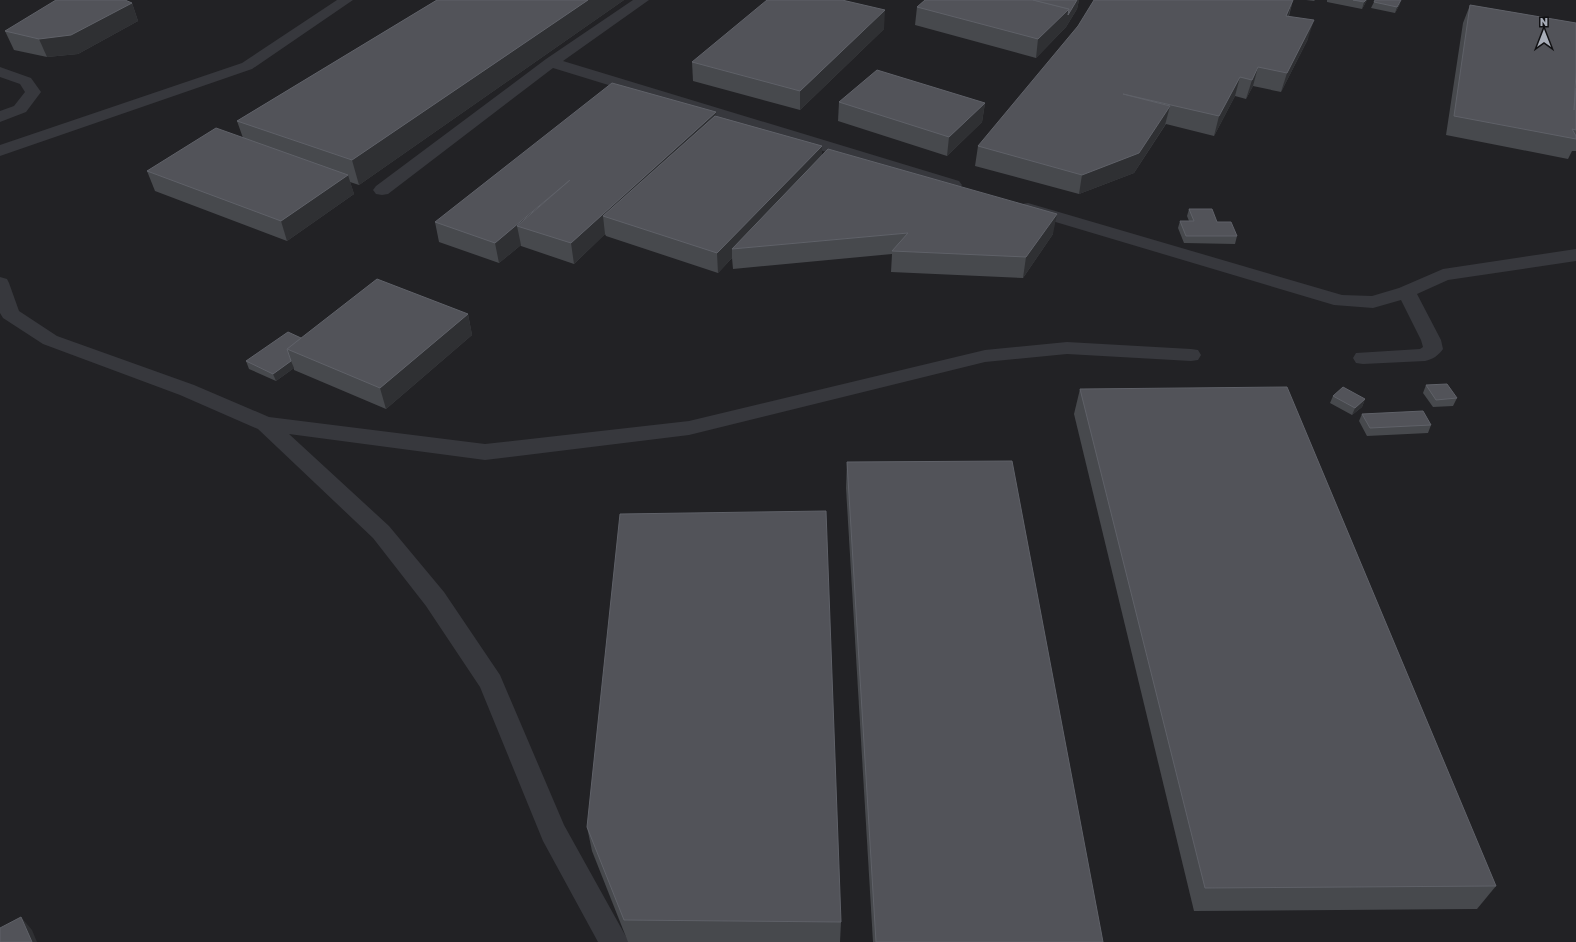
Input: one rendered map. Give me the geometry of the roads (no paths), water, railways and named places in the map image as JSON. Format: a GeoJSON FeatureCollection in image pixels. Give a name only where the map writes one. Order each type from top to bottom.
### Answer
{"type":"FeatureCollection","features":[{"type":"Feature","properties":{"kind":"lane"},"geometry":{"type":"LineString","coordinates":[[0,151],[247,66],[346,0]]}},
{"type":"Feature","properties":{"kind":"lane"},"geometry":{"type":"LineString","coordinates":[[382,190],[551,62],[642,0]]}},
{"type":"Feature","properties":{"kind":"lane"},"geometry":{"type":"LineString","coordinates":[[551,62],[967,189]]}},
{"type":"Feature","properties":{"kind":"lane"},"geometry":{"type":"LineString","coordinates":[[0,72],[26,81],[33,92],[20,109],[0,117]]}},
{"type":"Feature","properties":{"kind":"lane"},"geometry":{"type":"LineString","coordinates":[[1013,203],[1341,301],[1373,302],[1406,292],[1443,275],[1576,255]]}},
{"type":"Feature","properties":{"kind":"lane"},"geometry":{"type":"LineString","coordinates":[[0,283],[10,314],[50,340],[187,390],[265,424],[485,452],[689,428],[985,356],[1067,348],[1191,355]]}},
{"type":"Feature","properties":{"kind":"lane"},"geometry":{"type":"LineString","coordinates":[[1363,358],[1425,354],[1433,349],[1406,292]]}},
{"type":"Feature","properties":{"kind":"lane"},"geometry":{"type":"LineString","coordinates":[[265,424],[381,532],[435,599],[487,676],[553,832],[614,942]]}}]}
